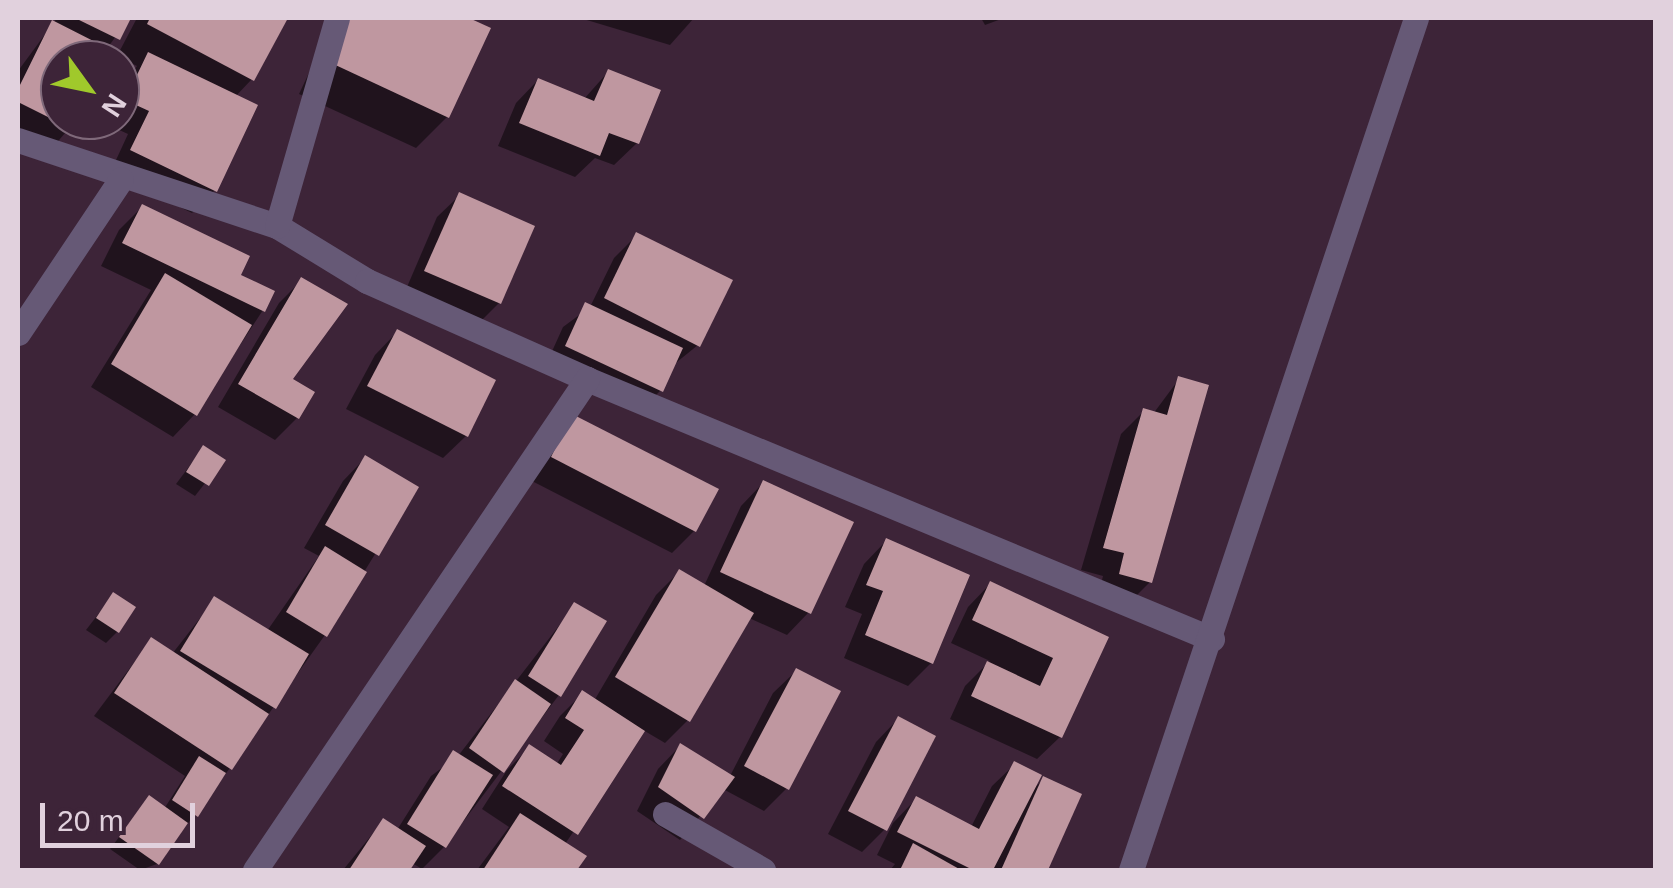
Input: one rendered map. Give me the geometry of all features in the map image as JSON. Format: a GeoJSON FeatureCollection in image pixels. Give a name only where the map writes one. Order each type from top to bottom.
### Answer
{"type":"FeatureCollection","features":[{"type":"Feature","properties":{"kind":"street"},"geometry":{"type":"LineString","coordinates":[[278,226],[336,18]]}},
{"type":"Feature","properties":{"kind":"street"},"geometry":{"type":"LineString","coordinates":[[1131,870],[1212,639],[1416,18]]}},
{"type":"Feature","properties":{"kind":"street"},"geometry":{"type":"LineString","coordinates":[[18,140],[121,179],[278,226],[367,281],[587,379],[1212,639]]}},
{"type":"Feature","properties":{"kind":"street"},"geometry":{"type":"LineString","coordinates":[[18,333],[121,179]]}},
{"type":"Feature","properties":{"kind":"street"},"geometry":{"type":"LineString","coordinates":[[255,870],[587,379]]}},
{"type":"Feature","properties":{"kind":"street"},"geometry":{"type":"LineString","coordinates":[[665,814],[763,870]]}},
{"type":"Feature","properties":{"kind":"building"},"geometry":{"type":"Polygon","coordinates":[[[75,18],[131,18],[120,40],[75,18]]]}},
{"type":"Feature","properties":{"kind":"building"},"geometry":{"type":"Polygon","coordinates":[[[150,18],[288,18],[254,81],[147,24],[150,18]]]}},
{"type":"Feature","properties":{"kind":"building"},"geometry":{"type":"Polygon","coordinates":[[[350,18],[469,18],[491,28],[449,118],[329,62],[350,18]]]}},
{"type":"Feature","properties":{"kind":"building"},"geometry":{"type":"Polygon","coordinates":[[[52,20],[91,40],[42,40],[52,20]]]}},
{"type":"Feature","properties":{"kind":"building"},"geometry":{"type":"Polygon","coordinates":[[[40,44],[40,113],[18,102],[18,89],[40,44]]]}},
{"type":"Feature","properties":{"kind":"building"},"geometry":{"type":"Polygon","coordinates":[[[148,52],[258,105],[217,192],[130,150],[135,140],[140,140],[140,129],[149,111],[140,107],[140,69],[148,52]]]}},
{"type":"Feature","properties":{"kind":"building"},"geometry":{"type":"Polygon","coordinates":[[[608,69],[661,90],[639,144],[609,133],[600,156],[519,123],[538,78],[594,101],[608,69]]]}},
{"type":"Feature","properties":{"kind":"building"},"geometry":{"type":"Polygon","coordinates":[[[459,192],[535,226],[501,304],[424,271],[459,192]]]}},
{"type":"Feature","properties":{"kind":"building"},"geometry":{"type":"Polygon","coordinates":[[[142,204],[250,256],[241,275],[275,291],[265,312],[122,243],[142,204]]]}},
{"type":"Feature","properties":{"kind":"building"},"geometry":{"type":"Polygon","coordinates":[[[636,232],[733,280],[700,347],[604,298],[636,232]]]}},
{"type":"Feature","properties":{"kind":"building"},"geometry":{"type":"Polygon","coordinates":[[[165,273],[252,325],[197,416],[111,364],[165,273]]]}},
{"type":"Feature","properties":{"kind":"building"},"geometry":{"type":"Polygon","coordinates":[[[301,277],[348,304],[293,379],[315,392],[299,419],[238,384],[301,277]]]}},
{"type":"Feature","properties":{"kind":"building"},"geometry":{"type":"Polygon","coordinates":[[[585,302],[683,348],[663,392],[565,346],[585,302]]]}},
{"type":"Feature","properties":{"kind":"building"},"geometry":{"type":"Polygon","coordinates":[[[397,329],[496,380],[468,437],[367,386],[397,329]]]}},
{"type":"Feature","properties":{"kind":"building"},"geometry":{"type":"Polygon","coordinates":[[[1178,376],[1209,385],[1152,583],[1119,574],[1124,553],[1103,548],[1143,408],[1167,415],[1178,376]]]}},
{"type":"Feature","properties":{"kind":"building"},"geometry":{"type":"Polygon","coordinates":[[[572,414],[719,489],[696,532],[551,457],[572,414]]]}},
{"type":"Feature","properties":{"kind":"building"},"geometry":{"type":"Polygon","coordinates":[[[203,445],[226,460],[209,486],[186,472],[203,445]]]}},
{"type":"Feature","properties":{"kind":"building"},"geometry":{"type":"Polygon","coordinates":[[[365,455],[419,487],[379,556],[325,525],[365,455]]]}},
{"type":"Feature","properties":{"kind":"building"},"geometry":{"type":"Polygon","coordinates":[[[763,480],[854,522],[811,614],[720,572],[763,480]]]}},
{"type":"Feature","properties":{"kind":"building"},"geometry":{"type":"Polygon","coordinates":[[[886,538],[970,575],[933,664],[865,635],[883,591],[866,585],[886,538]]]}},
{"type":"Feature","properties":{"kind":"building"},"geometry":{"type":"Polygon","coordinates":[[[325,546],[367,572],[327,637],[286,612],[325,546]]]}},
{"type":"Feature","properties":{"kind":"building"},"geometry":{"type":"Polygon","coordinates":[[[679,569],[754,613],[690,722],[615,677],[679,569]]]}},
{"type":"Feature","properties":{"kind":"building"},"geometry":{"type":"Polygon","coordinates":[[[990,581],[1109,637],[1062,738],[971,696],[987,661],[1040,686],[1053,658],[972,620],[990,581]]]}},
{"type":"Feature","properties":{"kind":"building"},"geometry":{"type":"Polygon","coordinates":[[[113,592],[136,607],[119,633],[96,618],[113,592]]]}},
{"type":"Feature","properties":{"kind":"building"},"geometry":{"type":"Polygon","coordinates":[[[214,596],[309,654],[276,709],[180,651],[214,596]]]}},
{"type":"Feature","properties":{"kind":"building"},"geometry":{"type":"Polygon","coordinates":[[[574,602],[607,621],[561,697],[528,676],[574,602]]]}},
{"type":"Feature","properties":{"kind":"building"},"geometry":{"type":"Polygon","coordinates":[[[151,637],[269,714],[232,770],[114,693],[151,637]]]}},
{"type":"Feature","properties":{"kind":"building"},"geometry":{"type":"Polygon","coordinates":[[[796,668],[841,691],[789,790],[744,766],[796,668]]]}},
{"type":"Feature","properties":{"kind":"building"},"geometry":{"type":"Polygon","coordinates":[[[515,679],[551,704],[504,773],[469,748],[515,679]]]}},
{"type":"Feature","properties":{"kind":"building"},"geometry":{"type":"Polygon","coordinates":[[[582,690],[645,731],[578,835],[502,786],[529,744],[561,765],[584,730],[565,718],[582,690]]]}},
{"type":"Feature","properties":{"kind":"building"},"geometry":{"type":"Polygon","coordinates":[[[898,716],[936,736],[887,831],[848,811],[898,716]]]}},
{"type":"Feature","properties":{"kind":"building"},"geometry":{"type":"Polygon","coordinates":[[[680,743],[735,777],[704,819],[658,787],[680,743]]]}},
{"type":"Feature","properties":{"kind":"building"},"geometry":{"type":"Polygon","coordinates":[[[453,750],[493,775],[446,848],[407,824],[453,750]]]}},
{"type":"Feature","properties":{"kind":"building"},"geometry":{"type":"Polygon","coordinates":[[[199,756],[226,773],[198,817],[172,800],[199,756]]]}},
{"type":"Feature","properties":{"kind":"building"},"geometry":{"type":"Polygon","coordinates":[[[1014,761],[1042,775],[993,870],[973,870],[897,832],[916,796],[979,829],[1014,761]]]}},
{"type":"Feature","properties":{"kind":"building"},"geometry":{"type":"Polygon","coordinates":[[[1043,776],[1082,794],[1048,870],[1001,870],[1043,776]]]}},
{"type":"Feature","properties":{"kind":"building"},"geometry":{"type":"Polygon","coordinates":[[[149,795],[188,823],[159,865],[119,837],[149,795]]]}},
{"type":"Feature","properties":{"kind":"building"},"geometry":{"type":"Polygon","coordinates":[[[520,813],[587,856],[577,870],[483,870],[520,813]]]}},
{"type":"Feature","properties":{"kind":"building"},"geometry":{"type":"Polygon","coordinates":[[[383,818],[426,846],[410,870],[349,870],[383,818]]]}},
{"type":"Feature","properties":{"kind":"building"},"geometry":{"type":"Polygon","coordinates":[[[913,843],[961,870],[900,870],[913,843]]]}}]}
